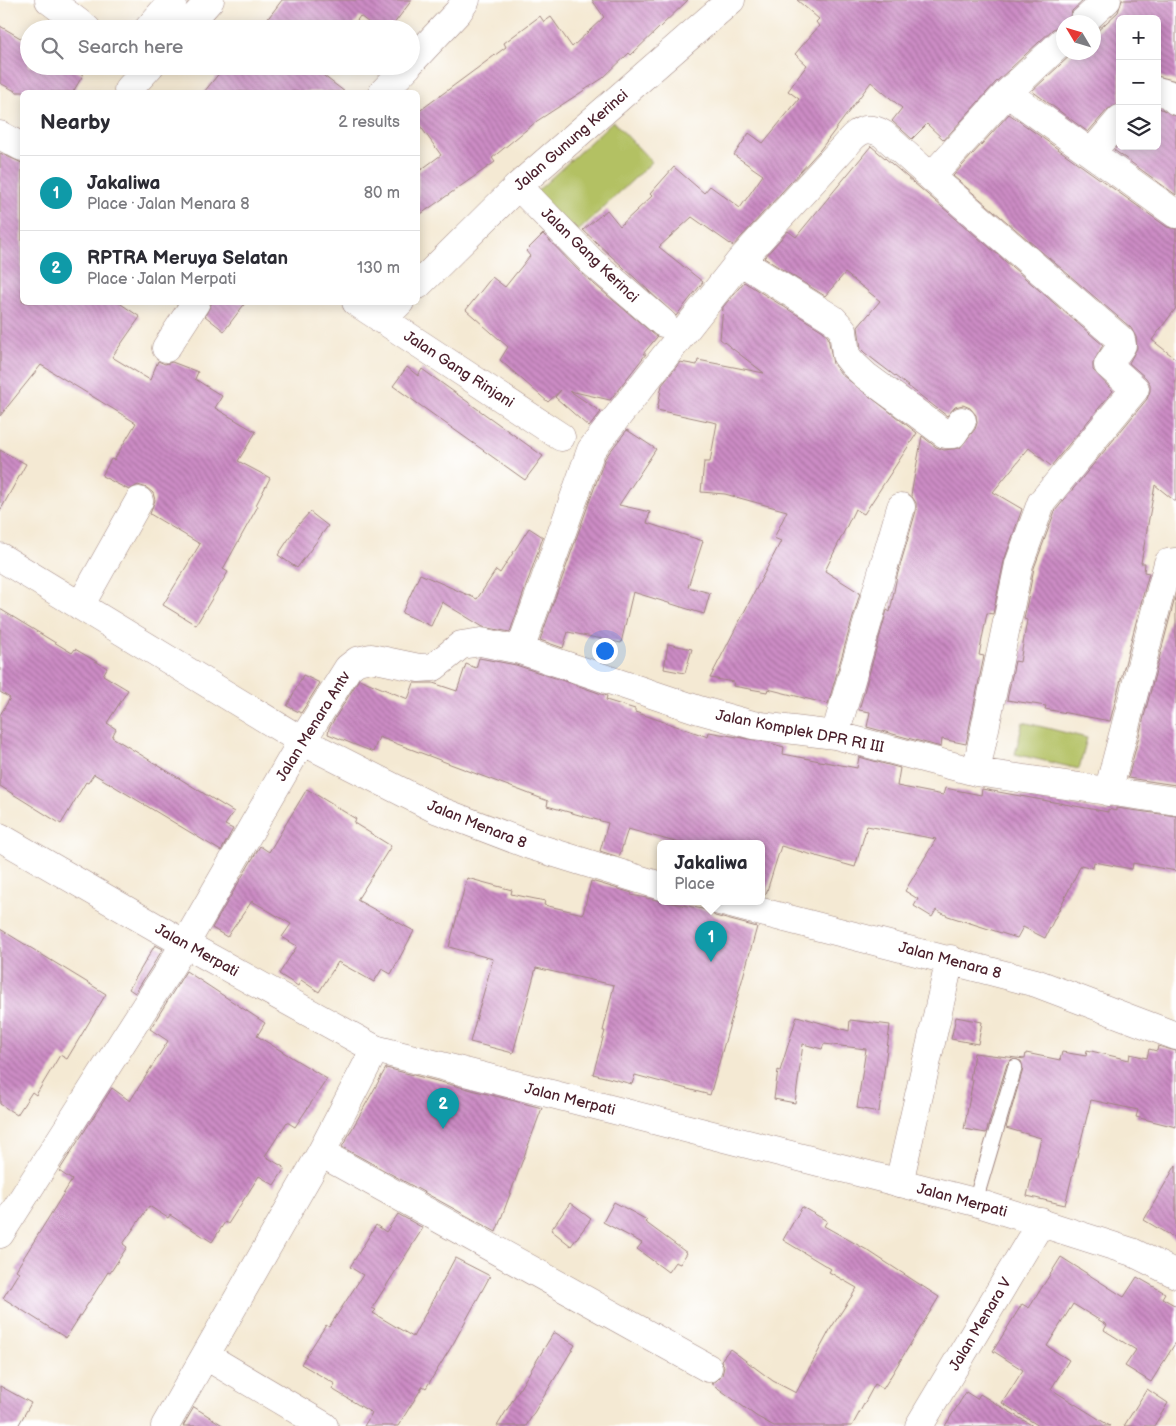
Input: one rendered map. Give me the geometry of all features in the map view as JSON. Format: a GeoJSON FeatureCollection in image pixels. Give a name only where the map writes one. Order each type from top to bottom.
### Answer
{"type":"FeatureCollection","features":[{"type":"Feature","properties":{"kind":"street"},"geometry":{"type":"LineString","coordinates":[[49,0],[75,20]]}},
{"type":"Feature","properties":{"kind":"street"},"geometry":{"type":"LineString","coordinates":[[156,20],[173,0]]}},
{"type":"Feature","properties":{"kind":"street"},"geometry":{"type":"LineString","coordinates":[[192,20],[210,0]]}},
{"type":"Feature","properties":{"kind":"street","name":"Jalan Gunung Kerinci"},"geometry":{"type":"LineString","coordinates":[[420,283],[518,186],[731,0]]}},
{"type":"Feature","properties":{"kind":"street"},"geometry":{"type":"LineString","coordinates":[[1091,15],[1107,0]]}},
{"type":"Feature","properties":{"kind":"street"},"geometry":{"type":"LineString","coordinates":[[420,53],[467,4]]}},
{"type":"Feature","properties":{"kind":"street"},"geometry":{"type":"LineString","coordinates":[[930,178],[1007,93],[1056,47]]}},
{"type":"Feature","properties":{"kind":"street"},"geometry":{"type":"LineString","coordinates":[[127,83],[138,75]]}},
{"type":"Feature","properties":{"kind":"street"},"geometry":{"type":"LineString","coordinates":[[385,90],[399,75]]}},
{"type":"Feature","properties":{"kind":"street"},"geometry":{"type":"LineString","coordinates":[[1161,92],[1168,94],[1176,101]]}},
{"type":"Feature","properties":{"kind":"street"},"geometry":{"type":"LineString","coordinates":[[1007,93],[1176,214]]}},
{"type":"Feature","properties":{"kind":"street"},"geometry":{"type":"LineString","coordinates":[[1091,152],[1116,124]]}},
{"type":"Feature","properties":{"kind":"street"},"geometry":{"type":"LineString","coordinates":[[520,650],[591,450],[740,261],[860,132],[875,129],[1121,340],[1122,345],[1108,365],[1135,389],[1041,503],[1019,564],[976,772]]}},
{"type":"Feature","properties":{"kind":"street"},"geometry":{"type":"LineString","coordinates":[[0,134],[20,146]]}},
{"type":"Feature","properties":{"kind":"street","name":"Jalan Gang Kerinci"},"geometry":{"type":"LineString","coordinates":[[518,186],[592,262],[663,323]]}},
{"type":"Feature","properties":{"kind":"street"},"geometry":{"type":"LineString","coordinates":[[740,261],[833,319],[843,330],[846,355],[853,364],[866,376],[945,434],[953,434],[962,421]]}},
{"type":"Feature","properties":{"kind":"street"},"geometry":{"type":"LineString","coordinates":[[166,348],[194,305]]}},
{"type":"Feature","properties":{"kind":"street","name":"Jalan Gang Rinjani"},"geometry":{"type":"LineString","coordinates":[[368,305],[391,311],[561,437]]}},
{"type":"Feature","properties":{"kind":"street"},"geometry":{"type":"LineString","coordinates":[[80,606],[139,501]]}},
{"type":"Feature","properties":{"kind":"street"},"geometry":{"type":"LineString","coordinates":[[835,735],[901,507]]}},
{"type":"Feature","properties":{"kind":"street","name":"Jalan Menara 8"},"geometry":{"type":"LineString","coordinates":[[0,557],[302,741],[438,810],[532,846],[657,885]]}},
{"type":"Feature","properties":{"kind":"street"},"geometry":{"type":"LineString","coordinates":[[1108,792],[1168,563],[1176,562]]}},
{"type":"Feature","properties":{"kind":"street","name":"Jalan Menara Antv"},"geometry":{"type":"LineString","coordinates":[[0,1234],[185,944],[302,741],[348,668],[357,661],[371,658],[419,668],[434,667],[461,645],[481,642],[520,650]]}},
{"type":"Feature","properties":{"kind":"street","name":"Jalan Komplek DPR RI III"},"geometry":{"type":"LineString","coordinates":[[520,650],[699,710],[753,725],[835,735],[976,772],[1176,801]]}},
{"type":"Feature","properties":{"kind":"street","name":"Jalan Merpati"},"geometry":{"type":"LineString","coordinates":[[0,837],[185,944],[375,1049],[975,1202],[1132,1252],[1176,1274]]}},
{"type":"Feature","properties":{"kind":"street","name":"Jalan Menara 8"},"geometry":{"type":"LineString","coordinates":[[735,905],[950,959],[1036,983],[1176,1036]]}},
{"type":"Feature","properties":{"kind":"street"},"geometry":{"type":"LineString","coordinates":[[900,1183],[950,959]]}},
{"type":"Feature","properties":{"kind":"street"},"geometry":{"type":"LineString","coordinates":[[165,1426],[321,1153],[375,1049]]}},
{"type":"Feature","properties":{"kind":"street"},"geometry":{"type":"LineString","coordinates":[[321,1153],[708,1368]]}},
{"type":"Feature","properties":{"kind":"street","name":"Jalan Menara V"},"geometry":{"type":"LineString","coordinates":[[919,1426],[1041,1222]]}},
{"type":"Feature","properties":{"kind":"street"},"geometry":{"type":"LineString","coordinates":[[206,1356],[324,1426]]}},
{"type":"Feature","properties":{"kind":"lane"},"geometry":{"type":"LineString","coordinates":[[975,1202],[1015,1068]]}},
{"type":"Feature","properties":{"kind":"green space"},"geometry":{"type":"Polygon","coordinates":[[[613,121],[652,162],[574,235],[535,193],[613,121]]]}},
{"type":"Feature","properties":{"kind":"green space"},"geometry":{"type":"Polygon","coordinates":[[[1023,722],[1087,738],[1079,769],[1015,754],[1023,722]]]}},
{"type":"Feature","properties":{"kind":"building"},"geometry":{"type":"Polygon","coordinates":[[[282,0],[412,0],[397,20],[365,20],[360,16],[357,20],[267,20],[282,0]]]}},
{"type":"Feature","properties":{"kind":"building"},"geometry":{"type":"Polygon","coordinates":[[[592,0],[688,0],[631,55],[629,53],[603,78],[537,121],[492,158],[495,162],[420,215],[420,171],[441,155],[420,126],[420,111],[506,47],[504,43],[540,16],[544,22],[551,17],[572,47],[604,17],[592,0]]]}},
{"type":"Feature","properties":{"kind":"building"},"geometry":{"type":"Polygon","coordinates":[[[797,0],[1084,0],[1072,11],[1071,15],[1056,15],[1056,28],[996,82],[944,140],[927,124],[912,139],[892,121],[902,108],[871,82],[820,150],[733,246],[692,217],[659,247],[703,282],[676,316],[583,230],[607,210],[620,226],[652,196],[650,194],[674,167],[704,193],[710,186],[740,208],[763,175],[734,155],[749,133],[763,143],[799,99],[788,91],[807,65],[795,54],[819,26],[816,22],[819,19],[797,0]]]}},
{"type":"Feature","properties":{"kind":"building"},"geometry":{"type":"Polygon","coordinates":[[[1122,0],[1176,0],[1176,81],[1161,77],[1161,15],[1116,15],[1116,106],[1108,109],[1088,132],[1032,91],[1065,60],[1101,60],[1101,28],[1118,12],[1122,0]]]}},
{"type":"Feature","properties":{"kind":"building"},"geometry":{"type":"Polygon","coordinates":[[[0,26],[20,38],[20,75],[83,75],[74,90],[20,90],[20,92],[17,92],[0,83],[0,26]]]}},
{"type":"Feature","properties":{"kind":"building"},"geometry":{"type":"Polygon","coordinates":[[[218,75],[323,75],[342,90],[206,90],[218,75]]]}},
{"type":"Feature","properties":{"kind":"building"},"geometry":{"type":"Polygon","coordinates":[[[1161,109],[1176,116],[1176,195],[1114,150],[1116,148],[1116,150],[1161,150],[1161,109]]]}},
{"type":"Feature","properties":{"kind":"building"},"geometry":{"type":"Polygon","coordinates":[[[1009,114],[1167,227],[1176,229],[1176,308],[1152,340],[1176,359],[1176,502],[1155,485],[1141,563],[1145,563],[1144,572],[1149,573],[1110,721],[1045,709],[1046,706],[1007,700],[1015,661],[1020,662],[1027,620],[1024,619],[1034,568],[1055,511],[1147,399],[1150,391],[1150,384],[1146,378],[1129,363],[1137,348],[1136,337],[1131,328],[953,176],[1009,114]]]}},
{"type":"Feature","properties":{"kind":"building"},"geometry":{"type":"Polygon","coordinates":[[[871,146],[1103,345],[1093,363],[1093,370],[1113,391],[1051,466],[1029,448],[993,492],[1022,509],[1004,561],[993,614],[987,613],[979,655],[984,656],[966,744],[942,739],[941,747],[867,727],[870,712],[859,710],[887,610],[890,612],[897,576],[916,511],[916,503],[911,495],[922,436],[936,447],[944,450],[960,448],[975,429],[977,423],[976,415],[970,408],[963,405],[955,407],[947,416],[861,349],[858,327],[880,301],[845,273],[825,296],[764,258],[788,231],[796,237],[871,146]]]}},
{"type":"Feature","properties":{"kind":"building"},"geometry":{"type":"Polygon","coordinates":[[[0,153],[20,162],[20,305],[122,305],[140,317],[112,357],[150,380],[158,361],[165,364],[172,362],[198,372],[195,379],[222,396],[215,408],[256,432],[238,461],[270,478],[256,505],[258,506],[223,569],[228,572],[196,625],[163,605],[200,544],[150,514],[155,500],[153,493],[147,488],[138,485],[129,490],[102,476],[111,459],[114,460],[136,423],[41,365],[0,416],[0,153]]]}},
{"type":"Feature","properties":{"kind":"building"},"geometry":{"type":"Polygon","coordinates":[[[543,234],[582,274],[657,337],[610,400],[570,391],[601,412],[589,427],[555,397],[561,390],[548,402],[500,360],[508,347],[466,310],[492,277],[505,287],[530,256],[526,251],[543,234]]]}},
{"type":"Feature","properties":{"kind":"building"},"geometry":{"type":"Polygon","coordinates":[[[744,282],[823,331],[828,337],[833,364],[842,375],[917,433],[864,514],[855,509],[825,571],[860,593],[828,704],[768,689],[767,692],[733,686],[734,682],[710,678],[781,541],[774,538],[787,511],[725,494],[701,492],[704,462],[710,462],[717,423],[657,410],[662,385],[680,362],[697,365],[698,360],[764,373],[720,339],[723,307],[744,282]]]}},
{"type":"Feature","properties":{"kind":"building"},"geometry":{"type":"Polygon","coordinates":[[[210,305],[244,305],[224,331],[205,316],[210,305]]]}},
{"type":"Feature","properties":{"kind":"building"},"geometry":{"type":"Polygon","coordinates":[[[407,367],[418,376],[422,369],[543,456],[525,480],[393,386],[407,367]]]}},
{"type":"Feature","properties":{"kind":"building"},"geometry":{"type":"Polygon","coordinates":[[[627,430],[656,449],[619,505],[650,512],[647,523],[703,541],[688,587],[710,593],[704,614],[633,592],[621,643],[568,632],[563,648],[540,640],[605,458],[627,430]]]}},
{"type":"Feature","properties":{"kind":"building"},"geometry":{"type":"Polygon","coordinates":[[[0,450],[26,464],[0,511],[0,450]]]}},
{"type":"Feature","properties":{"kind":"building"},"geometry":{"type":"Polygon","coordinates":[[[310,512],[328,526],[297,568],[278,555],[298,525],[310,512]]]}},
{"type":"Feature","properties":{"kind":"building"},"geometry":{"type":"Polygon","coordinates":[[[529,528],[543,537],[510,632],[483,627],[442,602],[431,626],[402,613],[420,574],[477,599],[496,570],[500,573],[529,528]]]}},
{"type":"Feature","properties":{"kind":"building"},"geometry":{"type":"Polygon","coordinates":[[[1176,594],[1176,785],[1128,778],[1176,594]]]}},
{"type":"Feature","properties":{"kind":"building"},"geometry":{"type":"Polygon","coordinates":[[[0,609],[72,653],[75,649],[107,668],[103,675],[128,690],[107,723],[116,729],[112,737],[234,812],[225,825],[233,829],[221,851],[94,774],[88,783],[86,782],[61,824],[0,786],[0,715],[10,698],[0,692],[0,609]]]}},
{"type":"Feature","properties":{"kind":"building"},"geometry":{"type":"Polygon","coordinates":[[[668,644],[692,649],[685,673],[664,669],[668,644]]]}},
{"type":"Feature","properties":{"kind":"building"},"geometry":{"type":"Polygon","coordinates":[[[479,658],[516,665],[607,696],[606,700],[635,709],[635,712],[708,737],[709,732],[766,742],[784,747],[783,754],[857,768],[859,757],[900,768],[897,786],[943,795],[945,788],[981,795],[982,789],[1108,812],[1108,809],[1116,811],[1116,808],[1176,816],[1176,871],[1133,863],[1132,869],[1094,862],[1093,868],[1081,865],[1045,938],[1023,927],[1017,938],[948,916],[936,910],[932,917],[914,906],[918,899],[905,891],[936,839],[867,826],[855,867],[781,846],[765,894],[765,840],[668,840],[628,829],[619,857],[600,851],[608,823],[547,806],[548,801],[379,737],[373,752],[328,734],[329,728],[359,679],[408,699],[414,683],[433,683],[457,691],[466,664],[476,668],[479,658]]]}},
{"type":"Feature","properties":{"kind":"building"},"geometry":{"type":"Polygon","coordinates":[[[303,675],[320,683],[301,713],[287,706],[303,675]]]}},
{"type":"Feature","properties":{"kind":"building"},"geometry":{"type":"Polygon","coordinates":[[[307,789],[356,819],[354,823],[391,846],[357,900],[414,931],[391,974],[382,969],[374,982],[338,962],[319,992],[301,980],[298,986],[279,974],[297,946],[282,937],[291,924],[252,901],[227,937],[212,928],[260,846],[269,852],[307,789]]]}},
{"type":"Feature","properties":{"kind":"building"},"geometry":{"type":"Polygon","coordinates":[[[467,878],[512,890],[511,894],[545,901],[544,905],[583,914],[591,881],[632,893],[631,895],[657,900],[657,905],[682,905],[707,910],[715,916],[757,927],[710,1095],[635,1075],[632,1084],[593,1074],[605,1031],[603,1031],[614,985],[536,968],[513,1053],[470,1042],[493,959],[449,947],[467,878]]]}},
{"type":"Feature","properties":{"kind":"building"},"geometry":{"type":"Polygon","coordinates":[[[0,929],[106,994],[67,1059],[60,1055],[36,1095],[32,1092],[17,1115],[0,1104],[0,929]]]}},
{"type":"Feature","properties":{"kind":"building"},"geometry":{"type":"Polygon","coordinates":[[[155,945],[163,949],[135,993],[129,989],[155,945]]]}},
{"type":"Feature","properties":{"kind":"building"},"geometry":{"type":"Polygon","coordinates":[[[186,971],[265,1023],[257,1036],[327,1079],[295,1127],[287,1122],[265,1156],[285,1168],[274,1185],[259,1176],[228,1224],[225,1222],[212,1242],[170,1215],[168,1218],[149,1206],[123,1244],[127,1247],[110,1273],[108,1272],[66,1338],[3,1298],[19,1272],[16,1270],[72,1180],[59,1171],[112,1088],[130,1101],[168,1041],[150,1029],[186,971]]]}},
{"type":"Feature","properties":{"kind":"building"},"geometry":{"type":"Polygon","coordinates":[[[797,1016],[849,1031],[850,1020],[890,1025],[879,1112],[857,1108],[866,1049],[824,1044],[822,1049],[803,1044],[795,1103],[774,1099],[778,1070],[780,1071],[797,1016]]]}},
{"type":"Feature","properties":{"kind":"building"},"geometry":{"type":"Polygon","coordinates":[[[956,1017],[982,1022],[978,1044],[951,1039],[956,1017]]]}},
{"type":"Feature","properties":{"kind":"building"},"geometry":{"type":"Polygon","coordinates":[[[1158,1046],[1176,1051],[1176,1127],[1136,1117],[1138,1110],[1091,1100],[1065,1205],[1027,1196],[1041,1138],[1006,1128],[1023,1069],[1021,1061],[1012,1059],[1007,1064],[986,1133],[964,1129],[973,1080],[970,1080],[974,1053],[1025,1059],[1026,1053],[1060,1060],[1062,1052],[1086,1056],[1087,1050],[1129,1060],[1130,1054],[1147,1058],[1149,1049],[1157,1051],[1158,1046]]]}},
{"type":"Feature","properties":{"kind":"building"},"geometry":{"type":"Polygon","coordinates":[[[386,1068],[542,1108],[496,1232],[342,1147],[386,1068]]]}},
{"type":"Feature","properties":{"kind":"building"},"geometry":{"type":"Polygon","coordinates":[[[1176,1165],[1176,1239],[1144,1220],[1176,1165]]]}},
{"type":"Feature","properties":{"kind":"building"},"geometry":{"type":"Polygon","coordinates":[[[614,1202],[647,1220],[645,1222],[687,1253],[680,1264],[675,1262],[668,1272],[637,1249],[642,1243],[603,1222],[614,1202]]]}},
{"type":"Feature","properties":{"kind":"building"},"geometry":{"type":"Polygon","coordinates":[[[570,1203],[591,1219],[571,1246],[551,1230],[570,1203]]]}},
{"type":"Feature","properties":{"kind":"building"},"geometry":{"type":"Polygon","coordinates":[[[802,1207],[827,1221],[824,1226],[867,1250],[939,1297],[883,1389],[875,1384],[852,1426],[774,1426],[756,1416],[711,1383],[722,1375],[724,1367],[721,1360],[730,1349],[773,1381],[796,1393],[831,1328],[857,1288],[829,1272],[831,1269],[783,1240],[802,1207]]]}},
{"type":"Feature","properties":{"kind":"building"},"geometry":{"type":"Polygon","coordinates":[[[398,1214],[423,1228],[372,1308],[376,1310],[373,1313],[413,1337],[455,1258],[490,1276],[453,1344],[426,1388],[423,1386],[398,1426],[364,1426],[372,1413],[332,1389],[335,1384],[301,1364],[326,1325],[329,1327],[363,1275],[350,1267],[376,1225],[386,1232],[398,1214]]]}},
{"type":"Feature","properties":{"kind":"building"},"geometry":{"type":"Polygon","coordinates":[[[1061,1257],[1124,1297],[1137,1277],[1165,1293],[1162,1298],[1176,1306],[1176,1342],[1151,1382],[1125,1366],[1136,1350],[1104,1330],[1107,1325],[1073,1304],[1047,1346],[1069,1360],[1051,1389],[1110,1426],[1039,1426],[1002,1403],[1023,1370],[993,1351],[1022,1304],[1029,1308],[1061,1257]]]}},
{"type":"Feature","properties":{"kind":"building"},"geometry":{"type":"Polygon","coordinates":[[[554,1332],[575,1345],[526,1426],[497,1426],[554,1332]]]}},
{"type":"Feature","properties":{"kind":"building"},"geometry":{"type":"Polygon","coordinates":[[[0,1386],[31,1403],[18,1426],[0,1426],[0,1386]]]}},
{"type":"Feature","properties":{"kind":"building"},"geometry":{"type":"Polygon","coordinates":[[[1147,1389],[1168,1403],[1154,1426],[1124,1426],[1147,1389]]]}},
{"type":"Feature","properties":{"kind":"building"},"geometry":{"type":"Polygon","coordinates":[[[966,1392],[977,1399],[980,1394],[1033,1426],[945,1426],[966,1392]]]}},
{"type":"Feature","properties":{"kind":"building"},"geometry":{"type":"Polygon","coordinates":[[[194,1407],[224,1426],[183,1426],[194,1407]]]}},
{"type":"Feature","properties":{"kind":"place","name":"Jakaliwa"},"geometry":{"type":"Point","coordinates":[711,962]}},
{"type":"Feature","properties":{"kind":"place","name":"RPTRA Meruya Selatan"},"geometry":{"type":"Point","coordinates":[443,1129]}}]}
